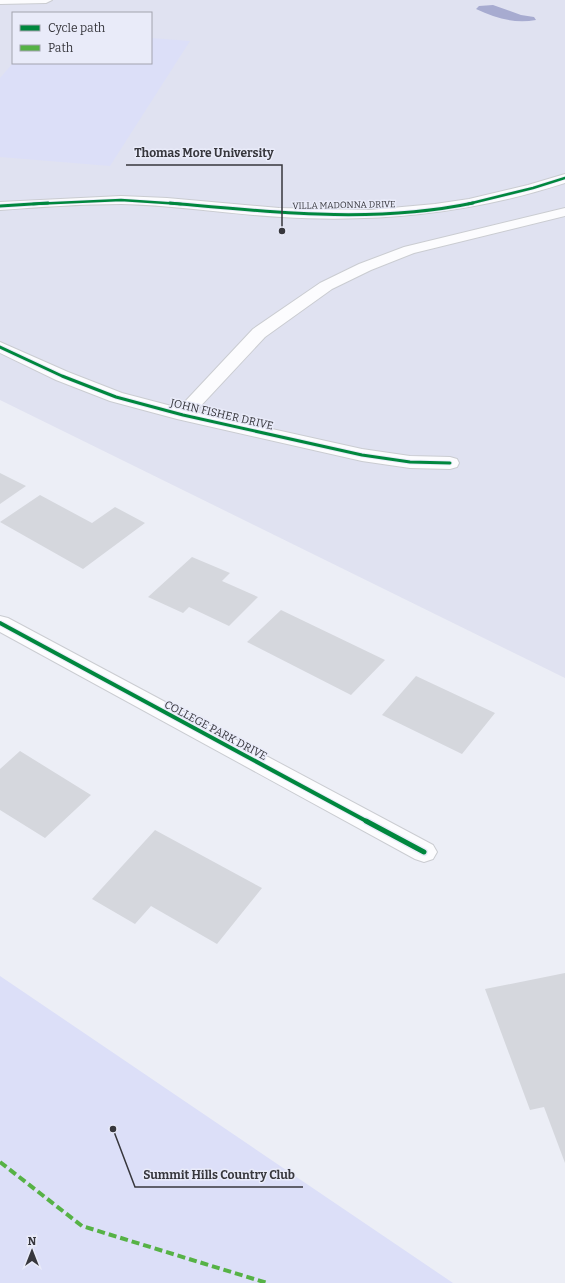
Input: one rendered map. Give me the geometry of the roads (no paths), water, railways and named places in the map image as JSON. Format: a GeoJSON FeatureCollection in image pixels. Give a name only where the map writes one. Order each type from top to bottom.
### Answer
{"type":"FeatureCollection","features":[{"type":"Feature","properties":{"kind":"street"},"geometry":{"type":"LineString","coordinates":[[0,1],[46,0]]}},
{"type":"Feature","properties":{"kind":"street","name":"VILLA MADONNA DRIVE"},"geometry":{"type":"LineString","coordinates":[[0,206],[50,202],[122,200],[176,203],[295,214],[366,214],[410,211],[458,205],[518,193],[565,178]]}},
{"type":"Feature","properties":{"kind":"street"},"geometry":{"type":"LineString","coordinates":[[183,415],[259,334],[326,286],[365,267],[409,250],[565,212]]}},
{"type":"Feature","properties":{"kind":"street","name":"JOHN FISHER DRIVE"},"geometry":{"type":"LineString","coordinates":[[0,347],[62,376],[116,397],[183,415],[362,455],[410,462],[450,463]]}},
{"type":"Feature","properties":{"kind":"street","name":"COLLEGE PARK DRIVE"},"geometry":{"type":"LineString","coordinates":[[0,623],[424,852]]}},
{"type":"Feature","properties":{"kind":"place","name":"Thomas More University"},"geometry":{"type":"Point","coordinates":[282,231]}},
{"type":"Feature","properties":{"kind":"place","name":"Summit Hills Country Club"},"geometry":{"type":"Point","coordinates":[113,1129]}}]}
